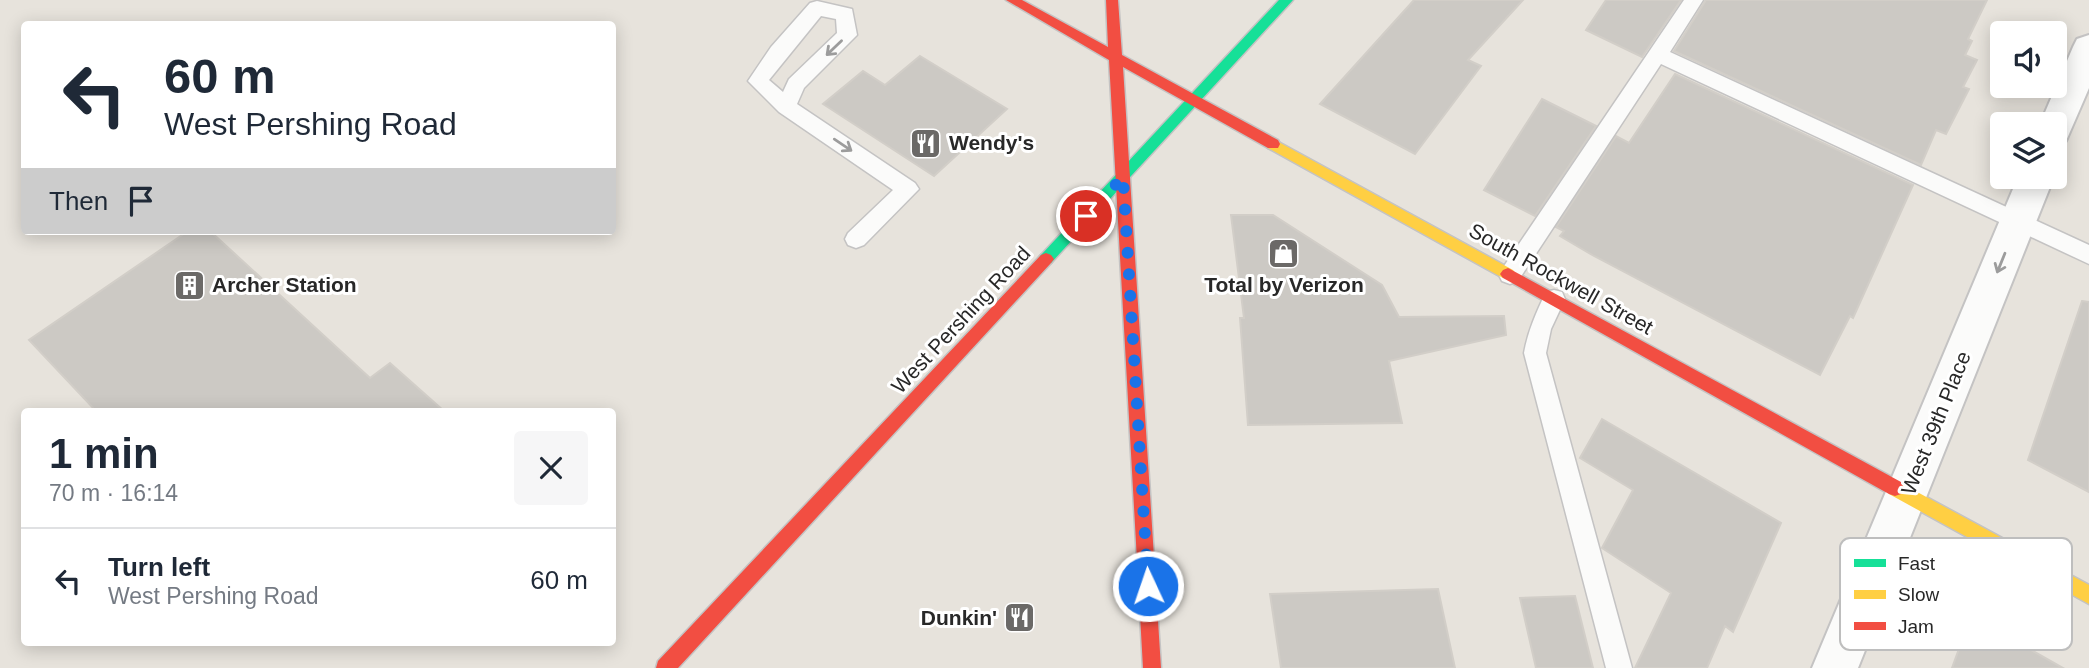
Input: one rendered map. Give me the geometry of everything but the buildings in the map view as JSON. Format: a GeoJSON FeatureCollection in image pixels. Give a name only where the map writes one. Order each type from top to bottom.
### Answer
{"type":"FeatureCollection","features":[{"type":"Feature","properties":{"kind":"street","name":"South Rockwell Street"},"geometry":{"type":"LineString","coordinates":[[1012,0],[1986,538]]}},
{"type":"Feature","properties":{"kind":"street"},"geometry":{"type":"LineString","coordinates":[[1112,0],[1152,668]]}},
{"type":"Feature","properties":{"kind":"street","name":"West Pershing Road"},"geometry":{"type":"LineString","coordinates":[[665,668],[1287,0]]}},
{"type":"Feature","properties":{"kind":"street"},"geometry":{"type":"LineString","coordinates":[[2062,112],[2089,47]]}},
{"type":"Feature","properties":{"kind":"street","name":"West 39th Place"},"geometry":{"type":"LineString","coordinates":[[1889,538],[2031,189]]}},
{"type":"Feature","properties":{"kind":"street","name":"South Rockwell Street"},"geometry":{"type":"LineString","coordinates":[[2072,586],[2089,595]]}},
{"type":"Feature","properties":{"kind":"street","name":"West 39th Place"},"geometry":{"type":"LineString","coordinates":[[1835,668],[1842,650]]}},
{"type":"Feature","properties":{"kind":"lane"},"geometry":{"type":"LineString","coordinates":[[1510,275],[1694,0]]}},
{"type":"Feature","properties":{"kind":"lane"},"geometry":{"type":"LineString","coordinates":[[786,107],[796,85],[847,35],[845,14],[817,8],[778,52],[758,81],[786,107],[908,189],[856,239]]}},
{"type":"Feature","properties":{"kind":"lane"},"geometry":{"type":"LineString","coordinates":[[1657,54],[2089,255]]}},
{"type":"Feature","properties":{"kind":"lane"},"geometry":{"type":"LineString","coordinates":[[1554,299],[1540,330],[1535,354],[1619,668]]}},
{"type":"Feature","properties":{"kind":"traffic: fast"},"geometry":{"type":"LineString","coordinates":[[1046,259],[1287,0]]}},
{"type":"Feature","properties":{"kind":"traffic: slow"},"geometry":{"type":"LineString","coordinates":[[1273,144],[1508,274]]}},
{"type":"Feature","properties":{"kind":"traffic: slow"},"geometry":{"type":"LineString","coordinates":[[1895,488],[1986,538]]}},
{"type":"Feature","properties":{"kind":"traffic: slow"},"geometry":{"type":"LineString","coordinates":[[2072,586],[2089,595]]}},
{"type":"Feature","properties":{"kind":"traffic: jam"},"geometry":{"type":"LineString","coordinates":[[1012,0],[1273,144]]}},
{"type":"Feature","properties":{"kind":"traffic: jam"},"geometry":{"type":"LineString","coordinates":[[1112,0],[1152,668]]}},
{"type":"Feature","properties":{"kind":"traffic: jam"},"geometry":{"type":"LineString","coordinates":[[665,668],[1046,259]]}},
{"type":"Feature","properties":{"kind":"traffic: jam"},"geometry":{"type":"LineString","coordinates":[[1508,274],[1895,488]]}},
{"type":"Feature","properties":{"kind":"place","name":"Wendy's"},"geometry":{"type":"Point","coordinates":[926,143]}},
{"type":"Feature","properties":{"kind":"place","name":"Total by Verizon"},"geometry":{"type":"Point","coordinates":[1284,253]}},
{"type":"Feature","properties":{"kind":"place","name":"Archer Station"},"geometry":{"type":"Point","coordinates":[189,285]}},
{"type":"Feature","properties":{"kind":"place","name":"Dunkin'"},"geometry":{"type":"Point","coordinates":[1020,618]}},
{"type":"Feature","properties":{"kind":"route"},"geometry":{"type":"LineString","coordinates":[[1086,216],[1123,177],[1148,586]]}}]}
